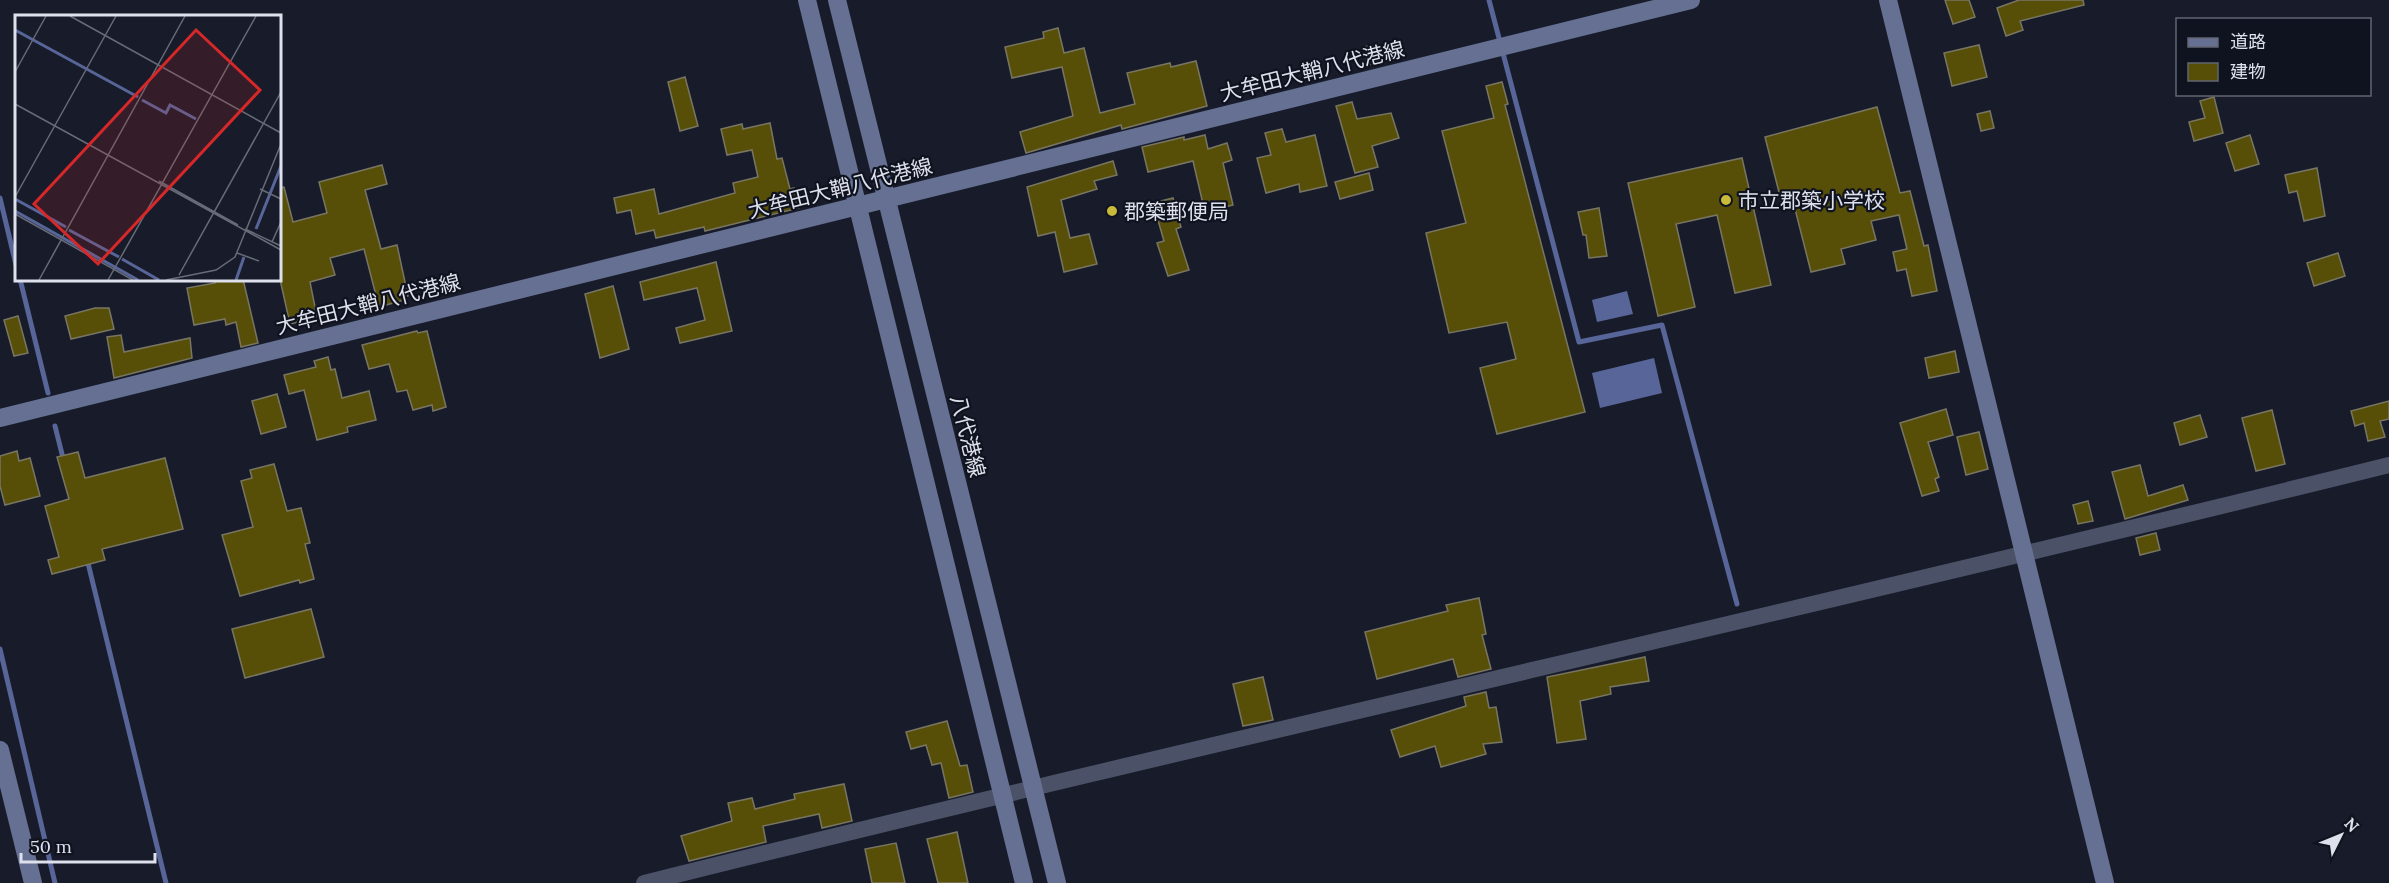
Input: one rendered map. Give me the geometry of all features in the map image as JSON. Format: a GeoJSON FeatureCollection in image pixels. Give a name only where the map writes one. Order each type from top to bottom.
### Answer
{"type":"FeatureCollection","features":[{"type":"Feature","properties":{"kind":"main road"},"geometry":{"type":"LineString","coordinates":[[807,0],[1024,883]]}},
{"type":"Feature","properties":{"kind":"main road","name":"八代港線"},"geometry":{"type":"LineString","coordinates":[[837,0],[1057,883]]}},
{"type":"Feature","properties":{"kind":"main road","name":"大牟田大鞘八代港線"},"geometry":{"type":"LineString","coordinates":[[0,417],[886,201],[1691,0]]}},
{"type":"Feature","properties":{"kind":"main road"},"geometry":{"type":"LineString","coordinates":[[1888,0],[2105,883]]}},
{"type":"Feature","properties":{"kind":"main road"},"geometry":{"type":"LineString","coordinates":[[0,750],[33,883]]}},
{"type":"Feature","properties":{"kind":"street"},"geometry":{"type":"LineString","coordinates":[[644,883],[1002,795],[2024,555],[2389,465]]}},
{"type":"Feature","properties":{"kind":"water"},"geometry":{"type":"Polygon","coordinates":[[[1627,291],[1633,314],[1597,322],[1592,300],[1627,291]]]}},
{"type":"Feature","properties":{"kind":"water"},"geometry":{"type":"Polygon","coordinates":[[[1654,358],[1662,393],[1600,408],[1592,373],[1654,358]]]}},
{"type":"Feature","properties":{"kind":"building"},"geometry":{"type":"Polygon","coordinates":[[[1945,0],[1969,0],[1975,17],[1953,24],[1945,0]]]}},
{"type":"Feature","properties":{"kind":"building"},"geometry":{"type":"Polygon","coordinates":[[[2019,0],[2083,0],[2084,5],[2020,21],[2023,30],[2006,36],[1997,8],[2019,0]]]}},
{"type":"Feature","properties":{"kind":"building"},"geometry":{"type":"Polygon","coordinates":[[[1058,28],[1064,53],[1084,48],[1100,113],[1135,104],[1127,73],[1170,63],[1171,67],[1196,61],[1207,106],[1122,129],[1121,125],[1026,153],[1020,132],[1073,116],[1062,67],[1012,78],[1005,47],[1044,38],[1043,32],[1058,28]]]}},
{"type":"Feature","properties":{"kind":"building"},"geometry":{"type":"Polygon","coordinates":[[[1378,44],[1383,61],[1368,65],[1363,47],[1378,44]]]}},
{"type":"Feature","properties":{"kind":"building"},"geometry":{"type":"Polygon","coordinates":[[[1979,45],[1987,77],[1952,86],[1944,53],[1979,45]]]}},
{"type":"Feature","properties":{"kind":"building"},"geometry":{"type":"Polygon","coordinates":[[[685,77],[698,126],[680,131],[668,82],[685,77]]]}},
{"type":"Feature","properties":{"kind":"building"},"geometry":{"type":"Polygon","coordinates":[[[1502,82],[1508,104],[1505,105],[1585,412],[1497,434],[1480,368],[1516,359],[1507,322],[1449,333],[1426,233],[1466,223],[1442,131],[1494,118],[1486,86],[1502,82]]]}},
{"type":"Feature","properties":{"kind":"building"},"geometry":{"type":"Polygon","coordinates":[[[2214,97],[2223,133],[2194,141],[2189,122],[2205,118],[2200,101],[2214,97]]]}},
{"type":"Feature","properties":{"kind":"building"},"geometry":{"type":"Polygon","coordinates":[[[1352,102],[1357,119],[1391,113],[1399,138],[1372,146],[1378,167],[1355,173],[1336,106],[1352,102]]]}},
{"type":"Feature","properties":{"kind":"building"},"geometry":{"type":"Polygon","coordinates":[[[1877,107],[1900,193],[1910,191],[1924,246],[1928,245],[1937,291],[1912,296],[1906,269],[1897,271],[1893,252],[1907,249],[1899,215],[1871,221],[1876,240],[1841,249],[1845,264],[1811,272],[1794,205],[1783,208],[1765,137],[1877,107]]]}},
{"type":"Feature","properties":{"kind":"building"},"geometry":{"type":"Polygon","coordinates":[[[1990,111],[1994,128],[1981,131],[1977,114],[1990,111]]]}},
{"type":"Feature","properties":{"kind":"building"},"geometry":{"type":"Polygon","coordinates":[[[770,123],[777,159],[782,158],[790,189],[794,188],[799,208],[705,231],[704,227],[656,238],[654,230],[636,234],[631,210],[617,213],[614,198],[654,189],[659,214],[735,193],[733,183],[758,177],[752,150],[727,155],[721,129],[742,124],[743,129],[770,123]]]}},
{"type":"Feature","properties":{"kind":"building"},"geometry":{"type":"Polygon","coordinates":[[[1282,129],[1286,142],[1315,135],[1327,186],[1300,192],[1299,184],[1266,193],[1257,158],[1271,155],[1265,133],[1282,129]]]}},
{"type":"Feature","properties":{"kind":"building"},"geometry":{"type":"Polygon","coordinates":[[[1205,135],[1208,149],[1227,143],[1232,160],[1223,163],[1233,205],[1217,209],[1215,201],[1203,204],[1193,161],[1148,172],[1142,147],[1184,137],[1184,140],[1205,135]]]}},
{"type":"Feature","properties":{"kind":"building"},"geometry":{"type":"Polygon","coordinates":[[[2250,135],[2259,164],[2235,171],[2226,143],[2250,135]]]}},
{"type":"Feature","properties":{"kind":"building"},"geometry":{"type":"Polygon","coordinates":[[[1742,158],[1771,285],[1735,293],[1717,215],[1676,224],[1695,307],[1658,316],[1628,183],[1742,158]]]}},
{"type":"Feature","properties":{"kind":"building"},"geometry":{"type":"Polygon","coordinates":[[[1113,161],[1117,175],[1094,181],[1097,189],[1061,200],[1070,238],[1089,234],[1097,264],[1064,272],[1055,232],[1038,236],[1027,187],[1113,161]]]}},
{"type":"Feature","properties":{"kind":"building"},"geometry":{"type":"Polygon","coordinates":[[[382,165],[387,184],[365,190],[381,249],[397,245],[408,296],[403,297],[404,300],[379,307],[364,249],[330,258],[335,275],[310,282],[317,317],[290,324],[280,279],[280,188],[284,187],[293,222],[327,213],[319,182],[382,165]]]}},
{"type":"Feature","properties":{"kind":"building"},"geometry":{"type":"Polygon","coordinates":[[[2317,168],[2325,216],[2304,221],[2297,191],[2289,193],[2285,175],[2317,168]]]}},
{"type":"Feature","properties":{"kind":"building"},"geometry":{"type":"Polygon","coordinates":[[[1369,173],[1373,190],[1340,199],[1335,182],[1369,173]]]}},
{"type":"Feature","properties":{"kind":"building"},"geometry":{"type":"Polygon","coordinates":[[[1173,198],[1181,227],[1176,229],[1189,270],[1168,276],[1157,243],[1164,241],[1153,203],[1173,198]]]}},
{"type":"Feature","properties":{"kind":"building"},"geometry":{"type":"Polygon","coordinates":[[[1599,208],[1607,256],[1589,258],[1586,235],[1583,235],[1578,212],[1599,208]]]}},
{"type":"Feature","properties":{"kind":"building"},"geometry":{"type":"Polygon","coordinates":[[[2338,253],[2345,276],[2314,286],[2307,263],[2338,253]]]}},
{"type":"Feature","properties":{"kind":"building"},"geometry":{"type":"Polygon","coordinates":[[[716,262],[732,331],[680,343],[676,328],[705,320],[697,288],[644,300],[640,282],[716,262]]]}},
{"type":"Feature","properties":{"kind":"building"},"geometry":{"type":"Polygon","coordinates":[[[214,280],[243,280],[258,343],[241,347],[236,322],[226,325],[225,319],[194,325],[187,288],[215,283],[214,280]]]}},
{"type":"Feature","properties":{"kind":"building"},"geometry":{"type":"Polygon","coordinates":[[[613,286],[629,349],[600,358],[585,294],[613,286]]]}},
{"type":"Feature","properties":{"kind":"building"},"geometry":{"type":"Polygon","coordinates":[[[95,308],[109,308],[114,329],[71,339],[65,316],[95,308]]]}},
{"type":"Feature","properties":{"kind":"building"},"geometry":{"type":"Polygon","coordinates":[[[18,316],[28,353],[14,356],[4,320],[18,316]]]}},
{"type":"Feature","properties":{"kind":"building"},"geometry":{"type":"Polygon","coordinates":[[[417,331],[418,333],[427,331],[446,407],[433,411],[432,405],[413,410],[407,390],[397,392],[389,364],[369,369],[362,345],[417,331]]]}},
{"type":"Feature","properties":{"kind":"building"},"geometry":{"type":"Polygon","coordinates":[[[121,335],[124,352],[190,338],[192,358],[114,378],[107,337],[121,335]]]}},
{"type":"Feature","properties":{"kind":"building"},"geometry":{"type":"Polygon","coordinates":[[[1955,351],[1959,372],[1929,378],[1925,358],[1955,351]]]}},
{"type":"Feature","properties":{"kind":"building"},"geometry":{"type":"Polygon","coordinates":[[[328,357],[331,370],[335,369],[342,398],[369,391],[376,420],[347,427],[348,432],[317,440],[304,390],[289,394],[284,375],[316,367],[314,361],[328,357]]]}},
{"type":"Feature","properties":{"kind":"building"},"geometry":{"type":"Polygon","coordinates":[[[277,394],[286,427],[261,434],[252,401],[277,394]]]}},
{"type":"Feature","properties":{"kind":"building"},"geometry":{"type":"Polygon","coordinates":[[[2389,401],[2389,419],[2380,421],[2385,437],[2368,441],[2364,423],[2355,426],[2351,411],[2389,401]]]}},
{"type":"Feature","properties":{"kind":"building"},"geometry":{"type":"Polygon","coordinates":[[[1946,409],[1953,435],[1928,442],[1939,477],[1935,479],[1939,491],[1922,496],[1900,423],[1946,409]]]}},
{"type":"Feature","properties":{"kind":"building"},"geometry":{"type":"Polygon","coordinates":[[[2272,410],[2285,464],[2256,471],[2242,418],[2272,410]]]}},
{"type":"Feature","properties":{"kind":"building"},"geometry":{"type":"Polygon","coordinates":[[[2200,415],[2207,437],[2180,445],[2174,423],[2200,415]]]}},
{"type":"Feature","properties":{"kind":"building"},"geometry":{"type":"Polygon","coordinates":[[[1979,432],[1988,469],[1966,475],[1957,437],[1979,432]]]}},
{"type":"Feature","properties":{"kind":"building"},"geometry":{"type":"Polygon","coordinates":[[[17,451],[19,461],[30,458],[40,496],[5,505],[0,486],[0,456],[17,451]]]}},
{"type":"Feature","properties":{"kind":"building"},"geometry":{"type":"Polygon","coordinates":[[[78,452],[85,478],[165,458],[183,529],[102,549],[105,560],[52,574],[48,560],[59,557],[45,506],[69,499],[57,457],[78,452]]]}},
{"type":"Feature","properties":{"kind":"building"},"geometry":{"type":"Polygon","coordinates":[[[274,464],[287,511],[301,508],[310,543],[305,544],[314,579],[300,583],[299,580],[240,596],[222,535],[253,527],[241,481],[252,478],[250,470],[274,464]]]}},
{"type":"Feature","properties":{"kind":"building"},"geometry":{"type":"Polygon","coordinates":[[[2140,465],[2148,496],[2183,485],[2188,500],[2125,519],[2112,472],[2140,465]]]}},
{"type":"Feature","properties":{"kind":"building"},"geometry":{"type":"Polygon","coordinates":[[[2088,501],[2093,521],[2078,524],[2073,505],[2088,501]]]}},
{"type":"Feature","properties":{"kind":"building"},"geometry":{"type":"Polygon","coordinates":[[[2156,533],[2160,550],[2140,555],[2136,538],[2156,533]]]}},
{"type":"Feature","properties":{"kind":"building"},"geometry":{"type":"Polygon","coordinates":[[[1479,598],[1486,634],[1482,635],[1491,669],[1458,677],[1453,659],[1377,679],[1365,632],[1448,611],[1446,605],[1479,598]]]}},
{"type":"Feature","properties":{"kind":"building"},"geometry":{"type":"Polygon","coordinates":[[[311,609],[324,657],[245,678],[232,629],[311,609]]]}},
{"type":"Feature","properties":{"kind":"building"},"geometry":{"type":"Polygon","coordinates":[[[1645,657],[1649,681],[1610,687],[1611,694],[1580,701],[1586,739],[1557,743],[1547,677],[1645,657]]]}},
{"type":"Feature","properties":{"kind":"building"},"geometry":{"type":"Polygon","coordinates":[[[1263,677],[1273,720],[1243,726],[1233,684],[1263,677]]]}},
{"type":"Feature","properties":{"kind":"building"},"geometry":{"type":"Polygon","coordinates":[[[1486,692],[1489,708],[1496,707],[1502,742],[1483,744],[1486,754],[1441,767],[1435,746],[1400,757],[1391,730],[1466,706],[1464,697],[1486,692]]]}},
{"type":"Feature","properties":{"kind":"building"},"geometry":{"type":"Polygon","coordinates":[[[947,721],[960,766],[967,765],[973,792],[949,798],[941,763],[932,765],[926,745],[911,749],[906,732],[947,721]]]}},
{"type":"Feature","properties":{"kind":"building"},"geometry":{"type":"Polygon","coordinates":[[[844,784],[852,821],[822,828],[819,814],[763,826],[766,842],[689,861],[681,836],[732,821],[728,803],[752,798],[755,809],[795,799],[794,794],[844,784]]]}},
{"type":"Feature","properties":{"kind":"building"},"geometry":{"type":"Polygon","coordinates":[[[957,832],[968,883],[938,883],[927,839],[957,832]]]}},
{"type":"Feature","properties":{"kind":"building"},"geometry":{"type":"Polygon","coordinates":[[[896,843],[905,883],[872,883],[865,849],[896,843]]]}},
{"type":"Feature","properties":{"kind":"waterway"},"geometry":{"type":"LineString","coordinates":[[1489,0],[1579,342],[1662,325],[1737,604]]}},
{"type":"Feature","properties":{"kind":"waterway"},"geometry":{"type":"LineString","coordinates":[[0,198],[15,261]]}},
{"type":"Feature","properties":{"kind":"waterway"},"geometry":{"type":"LineString","coordinates":[[20,280],[48,393]]}},
{"type":"Feature","properties":{"kind":"waterway"},"geometry":{"type":"LineString","coordinates":[[55,426],[64,462]]}},
{"type":"Feature","properties":{"kind":"waterway"},"geometry":{"type":"LineString","coordinates":[[87,559],[166,883]]}},
{"type":"Feature","properties":{"kind":"waterway"},"geometry":{"type":"LineString","coordinates":[[0,649],[55,883]]}},
{"type":"Feature","properties":{"kind":"place","name":"市立郡築小学校"},"geometry":{"type":"Point","coordinates":[1726,200]}},
{"type":"Feature","properties":{"kind":"place","name":"郡築郵便局"},"geometry":{"type":"Point","coordinates":[1112,211]}}]}
